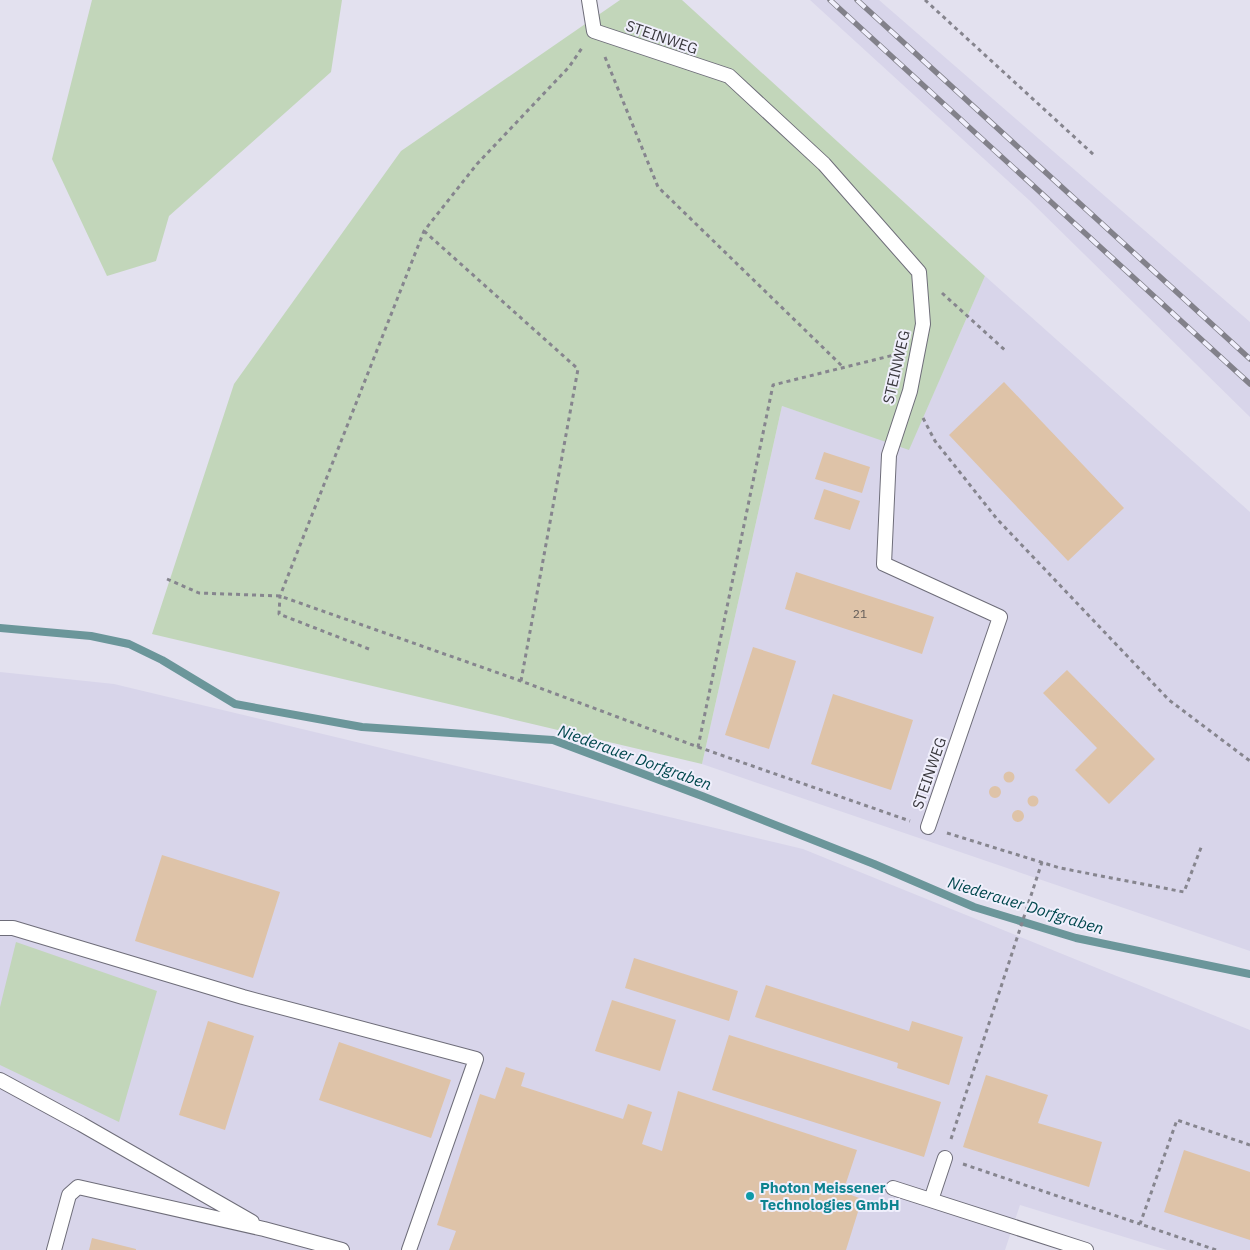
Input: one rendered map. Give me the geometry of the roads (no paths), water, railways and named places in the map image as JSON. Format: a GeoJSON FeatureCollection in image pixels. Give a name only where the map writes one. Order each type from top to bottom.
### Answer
{"type":"FeatureCollection","features":[{"type":"Feature","properties":{"kind":"lane","name":"STEINWEG"},"geometry":{"type":"LineString","coordinates":[[589,0],[594,31],[728,76],[824,164],[919,272],[923,324],[910,392],[889,455],[884,564],[1000,617],[928,827]]}},
{"type":"Feature","properties":{"kind":"lane"},"geometry":{"type":"LineString","coordinates":[[0,928],[13,928],[235,995],[476,1059],[409,1250]]}},
{"type":"Feature","properties":{"kind":"lane"},"geometry":{"type":"LineString","coordinates":[[0,1080],[264,1229]]}},
{"type":"Feature","properties":{"kind":"lane"},"geometry":{"type":"LineString","coordinates":[[931,1200],[945,1158]]}},
{"type":"Feature","properties":{"kind":"lane"},"geometry":{"type":"LineString","coordinates":[[54,1250],[69,1195],[78,1186],[264,1229],[342,1250]]}},
{"type":"Feature","properties":{"kind":"lane"},"geometry":{"type":"LineString","coordinates":[[893,1188],[1086,1250]]}},
{"type":"Feature","properties":{"kind":"waterway","name":"Niederauer Dorfgraben"},"geometry":{"type":"LineString","coordinates":[[0,628],[91,636],[129,644],[162,660],[235,704],[362,727],[553,740],[874,864],[974,907],[1076,938],[1250,974]]}},
{"type":"Feature","properties":{"kind":"railway"},"geometry":{"type":"LineString","coordinates":[[830,0],[1250,384]]}},
{"type":"Feature","properties":{"kind":"railway"},"geometry":{"type":"LineString","coordinates":[[857,0],[1250,359]]}},
{"type":"Feature","properties":{"kind":"place","name":"Photon Meissener Technologies GmbH"},"geometry":{"type":"Point","coordinates":[750,1196]}}]}
